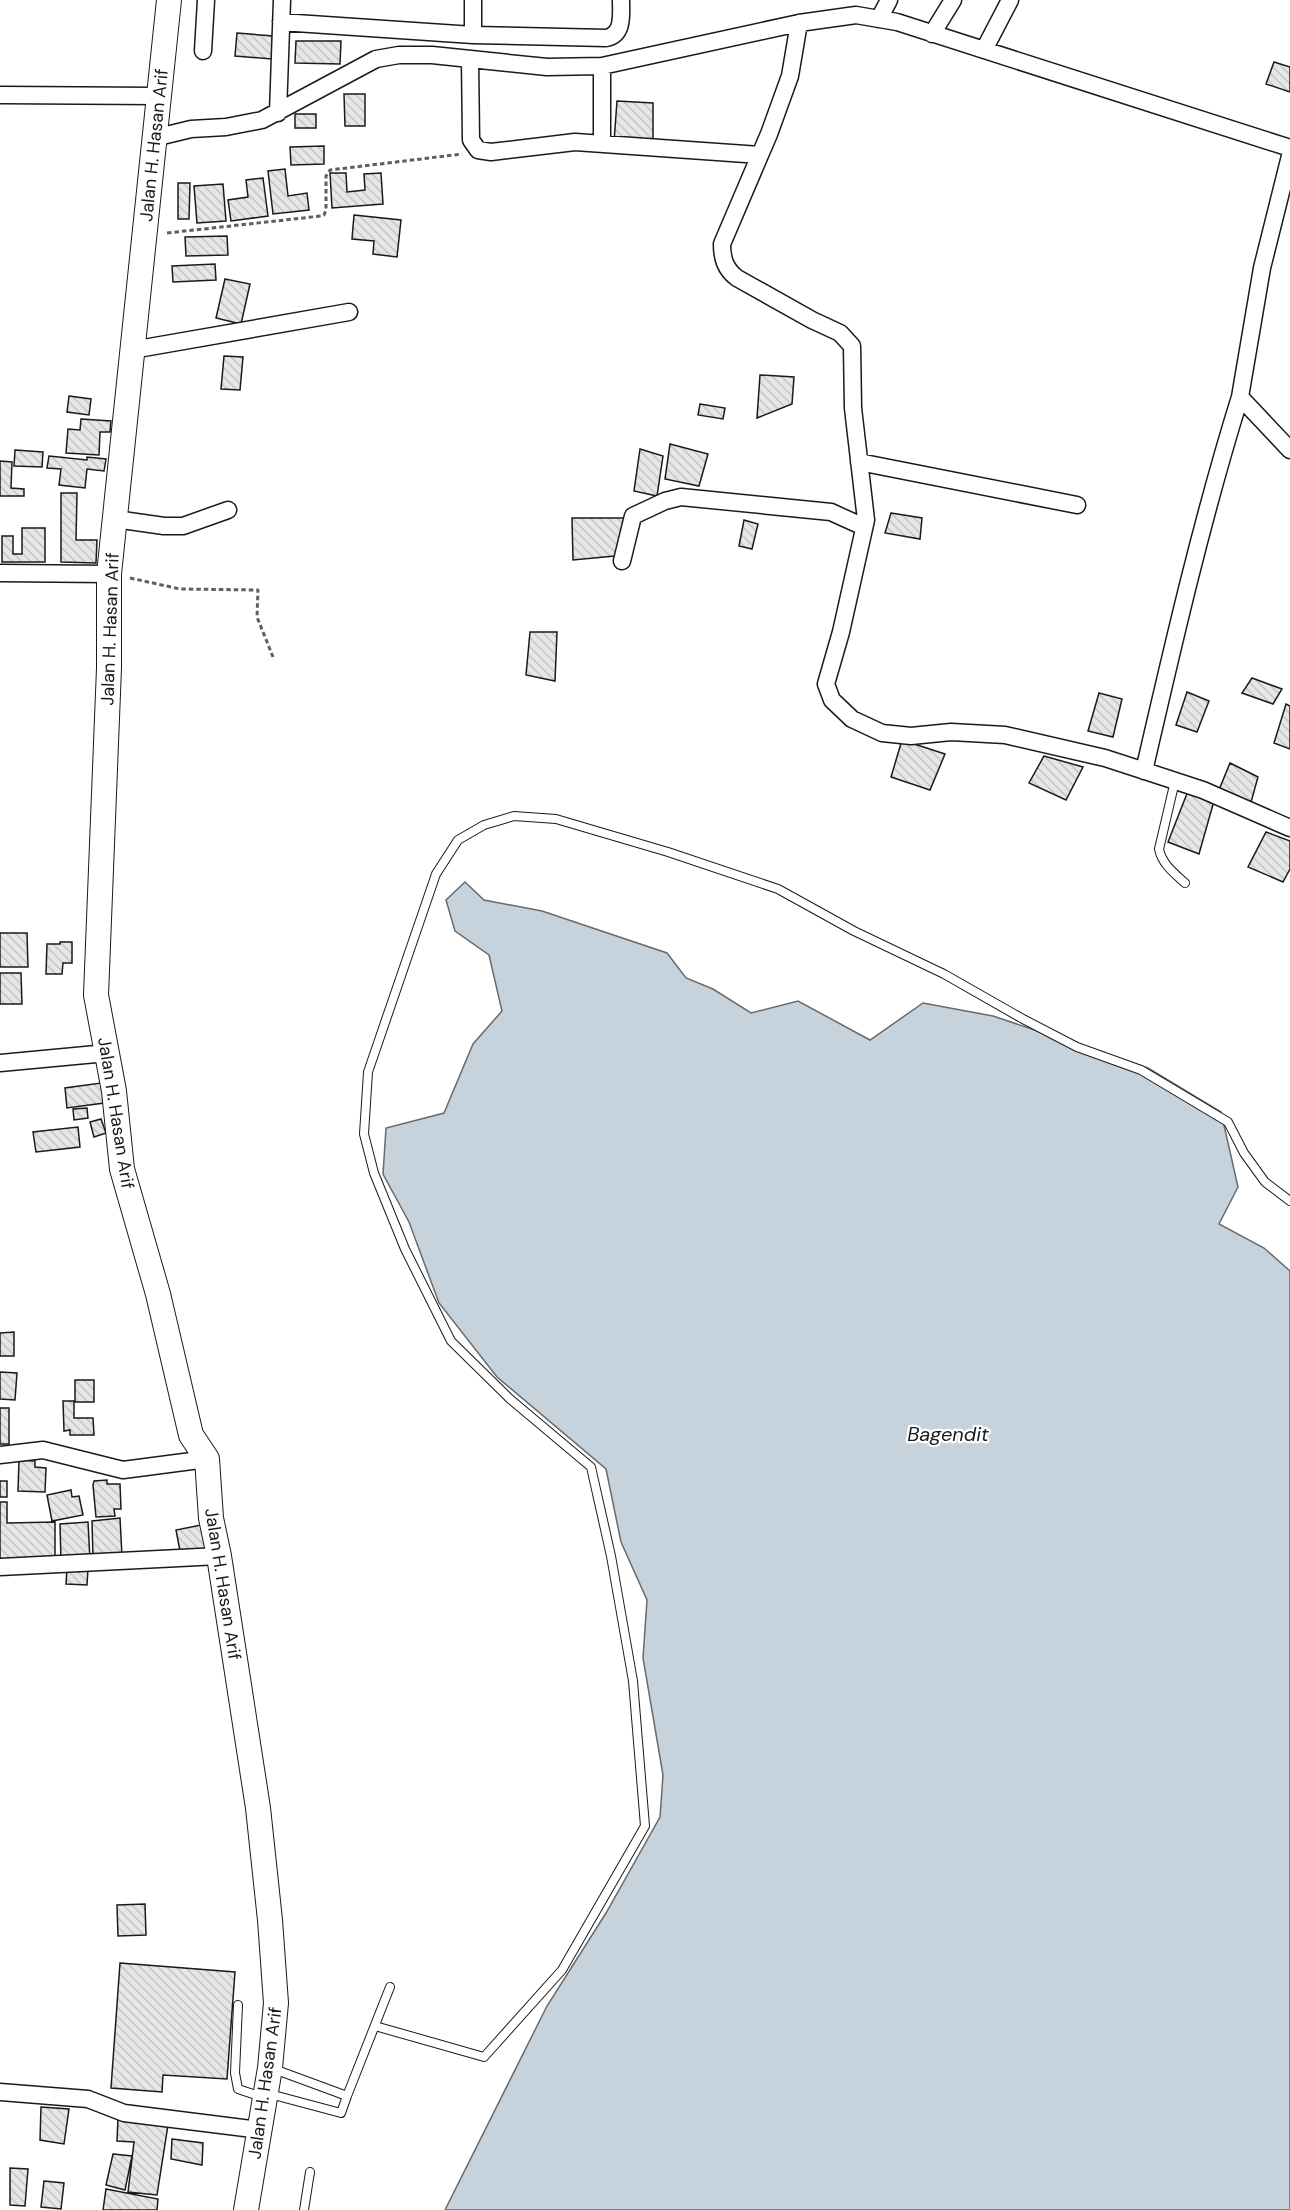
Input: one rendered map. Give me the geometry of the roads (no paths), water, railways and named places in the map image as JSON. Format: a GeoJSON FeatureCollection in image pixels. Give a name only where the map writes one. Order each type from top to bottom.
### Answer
{"type":"FeatureCollection","features":[{"type":"Feature","properties":{"kind":"main road","name":"Jalan H. Hasan Arif"},"geometry":{"type":"LineString","coordinates":[[169,0],[109,574],[108,680],[96,995],[114,1091],[122,1168],[158,1294],[190,1435],[207,1459],[211,1518],[219,1556],[258,1808],[276,2003],[266,2096],[246,2210]]}},
{"type":"Feature","properties":{"kind":"street"},"geometry":{"type":"LineString","coordinates":[[203,51],[206,0]]}},
{"type":"Feature","properties":{"kind":"street"},"geometry":{"type":"LineString","coordinates":[[278,113],[282,0]]}},
{"type":"Feature","properties":{"kind":"street"},"geometry":{"type":"LineString","coordinates":[[473,0],[473,35]]}},
{"type":"Feature","properties":{"kind":"street"},"geometry":{"type":"LineString","coordinates":[[281,22],[473,35],[611,37],[620,26],[621,0]]}},
{"type":"Feature","properties":{"kind":"street"},"geometry":{"type":"LineString","coordinates":[[879,19],[889,0]]}},
{"type":"Feature","properties":{"kind":"street"},"geometry":{"type":"LineString","coordinates":[[933,34],[953,0]]}},
{"type":"Feature","properties":{"kind":"street"},"geometry":{"type":"LineString","coordinates":[[984,50],[1010,0]]}},
{"type":"Feature","properties":{"kind":"street"},"geometry":{"type":"LineString","coordinates":[[154,138],[191,129],[226,127],[262,120],[376,58],[399,55],[547,67],[602,66],[799,23],[856,15],[897,22],[1290,148]]}},
{"type":"Feature","properties":{"kind":"street"},"geometry":{"type":"LineString","coordinates":[[799,23],[790,76],[722,244],[722,256],[731,273],[737,278],[840,333],[852,346],[853,408],[866,520],[826,684],[832,700],[852,718],[882,733],[911,736],[951,732],[1005,735],[1105,758],[1203,790],[1290,828]]}},
{"type":"Feature","properties":{"kind":"street"},"geometry":{"type":"LineString","coordinates":[[470,59],[471,140],[475,147],[484,152],[574,142],[760,154]]}},
{"type":"Feature","properties":{"kind":"street"},"geometry":{"type":"LineString","coordinates":[[602,66],[602,144]]}},
{"type":"Feature","properties":{"kind":"street"},"geometry":{"type":"LineString","coordinates":[[0,95],[159,96]]}},
{"type":"Feature","properties":{"kind":"street"},"geometry":{"type":"LineString","coordinates":[[1144,771],[1171,651],[1220,461],[1240,397],[1262,268],[1290,156]]}},
{"type":"Feature","properties":{"kind":"street"},"geometry":{"type":"LineString","coordinates":[[132,350],[349,312]]}},
{"type":"Feature","properties":{"kind":"street"},"geometry":{"type":"LineString","coordinates":[[1240,397],[1290,450]]}},
{"type":"Feature","properties":{"kind":"street"},"geometry":{"type":"LineString","coordinates":[[859,462],[1077,506]]}},
{"type":"Feature","properties":{"kind":"street"},"geometry":{"type":"LineString","coordinates":[[622,561],[633,516],[665,501],[681,497],[831,512],[864,527]]}},
{"type":"Feature","properties":{"kind":"street"},"geometry":{"type":"LineString","coordinates":[[115,519],[164,526],[183,526],[228,510]]}},
{"type":"Feature","properties":{"kind":"street"},"geometry":{"type":"LineString","coordinates":[[0,573],[109,574]]}},
{"type":"Feature","properties":{"kind":"street"},"geometry":{"type":"LineString","coordinates":[[0,1063],[107,1053]]}},
{"type":"Feature","properties":{"kind":"street"},"geometry":{"type":"LineString","coordinates":[[0,1455],[43,1450],[123,1470],[207,1459]]}},
{"type":"Feature","properties":{"kind":"street"},"geometry":{"type":"LineString","coordinates":[[0,1567],[219,1556]]}},
{"type":"Feature","properties":{"kind":"street"},"geometry":{"type":"LineString","coordinates":[[0,2092],[88,2099],[117,2112],[260,2130]]}},
{"type":"Feature","properties":{"kind":"lane"},"geometry":{"type":"LineString","coordinates":[[1175,781],[1159,849],[1165,864],[1185,883]]}},
{"type":"Feature","properties":{"kind":"lane"},"geometry":{"type":"LineString","coordinates":[[375,2026],[484,2058],[561,1970],[645,1826],[633,1681],[611,1556],[591,1467],[510,1399],[451,1341],[405,1249],[374,1173],[364,1134],[368,1072],[436,874],[458,840],[484,825],[514,816],[556,819],[668,852],[778,889],[854,931],[944,974],[1077,1047],[1141,1070],[1228,1122],[1244,1153],[1265,1182],[1290,1201]]}},
{"type":"Feature","properties":{"kind":"lane"},"geometry":{"type":"LineString","coordinates":[[238,2005],[235,2073],[238,2089],[341,2113],[390,1986]]}},
{"type":"Feature","properties":{"kind":"lane"},"geometry":{"type":"LineString","coordinates":[[270,2068],[347,2096]]}},
{"type":"Feature","properties":{"kind":"lane"},"geometry":{"type":"LineString","coordinates":[[304,2210],[310,2172]]}},
{"type":"Feature","properties":{"kind":"water","name":"Bagendit"},"geometry":{"type":"Polygon","coordinates":[[[465,882],[484,900],[542,911],[667,953],[686,978],[713,989],[751,1013],[798,1001],[870,1040],[923,1003],[993,1016],[1148,1068],[1221,1112],[1238,1187],[1219,1224],[1264,1248],[1290,1271],[1290,2210],[445,2210],[547,2006],[606,1913],[660,1817],[663,1775],[643,1658],[647,1600],[621,1542],[606,1469],[497,1377],[439,1303],[409,1222],[383,1174],[386,1128],[444,1113],[473,1044],[502,1011],[489,955],[455,931],[446,900],[465,882]]]}}]}
